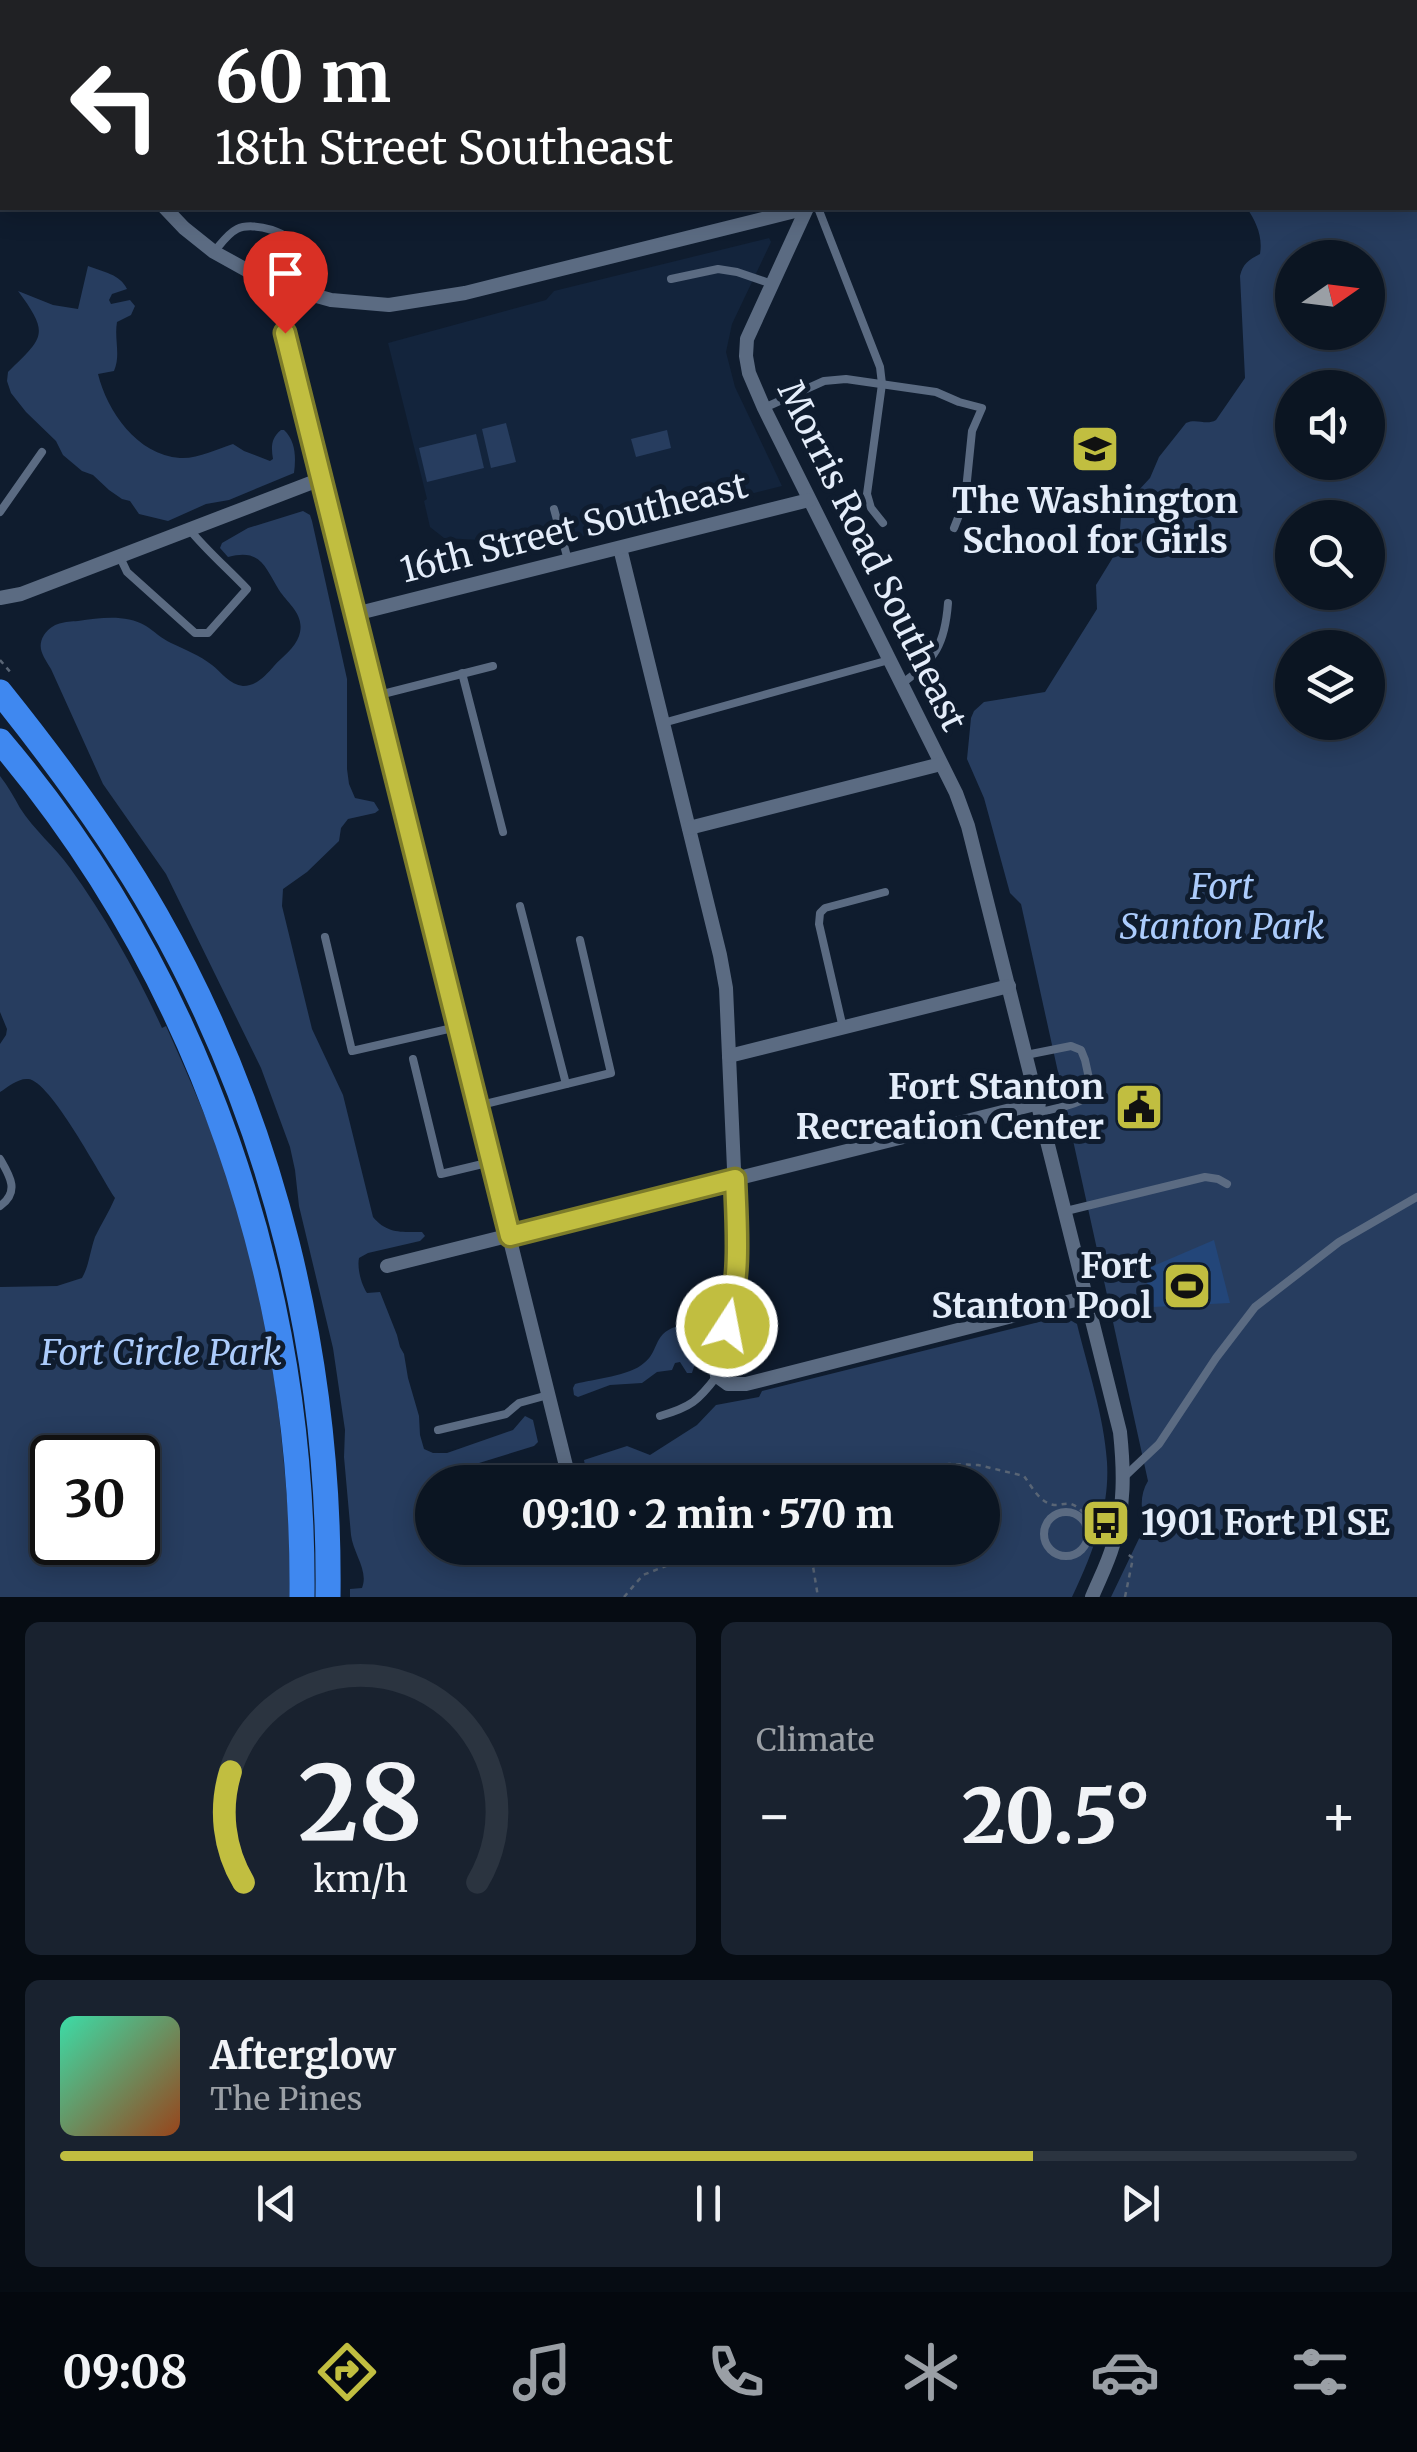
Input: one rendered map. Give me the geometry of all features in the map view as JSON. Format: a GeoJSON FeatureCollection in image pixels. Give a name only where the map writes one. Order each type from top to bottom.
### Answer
{"type":"FeatureCollection","features":[{"type":"Feature","properties":{"kind":"highway"},"geometry":{"type":"LineString","coordinates":[[0,692],[80,796],[158,918],[213,1027],[249,1118],[281,1216],[310,1347],[323,1450],[328,1597]]}},
{"type":"Feature","properties":{"kind":"highway"},"geometry":{"type":"LineString","coordinates":[[0,741],[66,827],[140,946],[186,1037],[222,1125],[262,1255],[284,1360],[300,1488],[302,1597]]}},
{"type":"Feature","properties":{"kind":"street"},"geometry":{"type":"LineString","coordinates":[[167,210],[214,252],[252,275],[290,290],[366,304],[435,299],[799,210]]}},
{"type":"Feature","properties":{"kind":"street","name":"Morris Road Southeast"},"geometry":{"type":"LineString","coordinates":[[806,210],[747,339],[749,373],[962,810],[1120,1432],[1120,1517],[1112,1549],[1092,1597]]}},
{"type":"Feature","properties":{"kind":"street"},"geometry":{"type":"LineString","coordinates":[[290,290],[283,309],[284,326],[566,1465]]}},
{"type":"Feature","properties":{"kind":"street"},"geometry":{"type":"LineString","coordinates":[[0,598],[21,594],[321,479]]}},
{"type":"Feature","properties":{"kind":"street","name":"16th Street Southeast"},"geometry":{"type":"LineString","coordinates":[[354,614],[808,500]]}},
{"type":"Feature","properties":{"kind":"street"},"geometry":{"type":"LineString","coordinates":[[620,548],[726,988],[738,1242],[736,1293],[715,1360],[722,1380],[746,1384],[1087,1298]]}},
{"type":"Feature","properties":{"kind":"street"},"geometry":{"type":"LineString","coordinates":[[689,828],[941,764]]}},
{"type":"Feature","properties":{"kind":"street"},"geometry":{"type":"LineString","coordinates":[[730,1056],[1009,986]]}},
{"type":"Feature","properties":{"kind":"street"},"geometry":{"type":"LineString","coordinates":[[387,1266],[1040,1108]]}},
{"type":"Feature","properties":{"kind":"lane"},"geometry":{"type":"LineString","coordinates":[[819,210],[880,367],[882,384],[868,494],[871,508],[883,524]]}},
{"type":"Feature","properties":{"kind":"lane"},"geometry":{"type":"LineString","coordinates":[[214,252],[242,226],[260,226],[279,233],[296,246],[299,256],[290,290]]}},
{"type":"Feature","properties":{"kind":"lane"},"geometry":{"type":"LineString","coordinates":[[671,279],[718,270],[738,272],[772,284]]}},
{"type":"Feature","properties":{"kind":"lane"},"geometry":{"type":"LineString","coordinates":[[764,408],[835,379],[936,392],[982,408],[972,431],[965,500],[954,528]]}},
{"type":"Feature","properties":{"kind":"lane"},"geometry":{"type":"LineString","coordinates":[[0,512],[42,452]]}},
{"type":"Feature","properties":{"kind":"lane"},"geometry":{"type":"LineString","coordinates":[[554,508],[568,560]]}},
{"type":"Feature","properties":{"kind":"lane"},"geometry":{"type":"LineString","coordinates":[[119,555],[127,572],[195,633],[208,633],[247,589],[189,528]]}},
{"type":"Feature","properties":{"kind":"lane"},"geometry":{"type":"LineString","coordinates":[[902,684],[919,672],[941,643],[948,602]]}},
{"type":"Feature","properties":{"kind":"lane"},"geometry":{"type":"LineString","coordinates":[[663,723],[889,660]]}},
{"type":"Feature","properties":{"kind":"lane"},"geometry":{"type":"LineString","coordinates":[[375,696],[493,666]]}},
{"type":"Feature","properties":{"kind":"lane"},"geometry":{"type":"LineString","coordinates":[[462,674],[503,832]]}},
{"type":"Feature","properties":{"kind":"lane"},"geometry":{"type":"LineString","coordinates":[[843,1028],[820,914],[826,908],[884,892]]}},
{"type":"Feature","properties":{"kind":"lane"},"geometry":{"type":"LineString","coordinates":[[520,906],[566,1084]]}},
{"type":"Feature","properties":{"kind":"lane"},"geometry":{"type":"LineString","coordinates":[[325,936],[352,1051],[457,1027]]}},
{"type":"Feature","properties":{"kind":"lane"},"geometry":{"type":"LineString","coordinates":[[477,1106],[610,1073],[580,940]]}},
{"type":"Feature","properties":{"kind":"lane"},"geometry":{"type":"LineString","coordinates":[[1026,1055],[1070,1046],[1081,1050],[1085,1060],[1092,1092],[1080,1102],[1040,1108]]}},
{"type":"Feature","properties":{"kind":"lane"},"geometry":{"type":"LineString","coordinates":[[413,1059],[441,1174],[491,1162]]}},
{"type":"Feature","properties":{"kind":"lane"},"geometry":{"type":"LineString","coordinates":[[0,1159],[12,1187],[11,1196],[0,1206]]}},
{"type":"Feature","properties":{"kind":"lane"},"geometry":{"type":"LineString","coordinates":[[1066,1212],[1205,1177],[1227,1184]]}},
{"type":"Feature","properties":{"kind":"lane"},"geometry":{"type":"LineString","coordinates":[[1123,1478],[1159,1444],[1255,1306],[1338,1242],[1417,1197]]}},
{"type":"Feature","properties":{"kind":"lane"},"geometry":{"type":"LineString","coordinates":[[660,1416],[700,1399],[722,1380]]}},
{"type":"Feature","properties":{"kind":"lane"},"geometry":{"type":"LineString","coordinates":[[438,1430],[506,1414],[519,1404],[548,1395]]}},
{"type":"Feature","properties":{"kind":"lane"},"geometry":{"type":"LineString","coordinates":[[1060,1513],[1078,1515],[1088,1529],[1086,1543],[1078,1553],[1068,1556],[1051,1550],[1046,1540],[1048,1523],[1060,1513]]}},
{"type":"Feature","properties":{"kind":"lane"},"geometry":{"type":"LineString","coordinates":[[1086,1543],[1112,1549]]}},
{"type":"Feature","properties":{"kind":"path"},"geometry":{"type":"LineString","coordinates":[[942,1465],[978,1465]]}},
{"type":"Feature","properties":{"kind":"path"},"geometry":{"type":"LineString","coordinates":[[1000,1470],[1024,1476],[1042,1500],[1054,1505],[1070,1504],[1080,1510],[1112,1549],[1132,1558],[1125,1597]]}},
{"type":"Feature","properties":{"kind":"path"},"geometry":{"type":"LineString","coordinates":[[624,1597],[643,1575],[671,1565]]}},
{"type":"Feature","properties":{"kind":"path"},"geometry":{"type":"LineString","coordinates":[[815,1565],[818,1597]]}},
{"type":"Feature","properties":{"kind":"shaded area"},"geometry":{"type":"Polygon","coordinates":[[[769,238],[771,242],[732,324],[726,352],[735,387],[782,486],[551,544],[444,538],[430,527],[424,501],[427,499],[388,343],[546,300],[554,291],[769,238]]]}},
{"type":"Feature","properties":{"kind":"shaded area","name":"Fort Stanton Pool"},"geometry":{"type":"Polygon","coordinates":[[[1214,1240],[1230,1303],[1153,1307],[1144,1270],[1214,1240]]]}},
{"type":"Feature","properties":{"kind":"green space","name":"Fort Stanton Park"},"geometry":{"type":"Polygon","coordinates":[[[1248,210],[1417,210],[1417,1597],[1111,1597],[1146,1524],[1142,1502],[1148,1481],[1021,904],[1010,893],[984,798],[967,759],[971,718],[984,702],[1045,692],[1097,609],[1096,585],[1115,554],[1126,504],[1150,478],[1159,457],[1186,423],[1216,420],[1245,378],[1240,276],[1247,263],[1260,254],[1258,230],[1248,210]]]}},
{"type":"Feature","properties":{"kind":"green space"},"geometry":{"type":"Polygon","coordinates":[[[88,266],[124,284],[127,289],[112,294],[111,304],[130,300],[135,306],[131,315],[117,322],[114,371],[98,374],[126,429],[164,455],[194,457],[233,444],[270,461],[274,440],[284,430],[294,450],[294,473],[168,521],[139,514],[130,501],[63,455],[56,441],[11,393],[7,381],[8,372],[29,351],[38,334],[35,317],[18,291],[53,305],[78,309],[88,266]]]}},
{"type":"Feature","properties":{"kind":"green space"},"geometry":{"type":"Polygon","coordinates":[[[506,423],[516,462],[491,468],[482,429],[506,423]]]}},
{"type":"Feature","properties":{"kind":"green space"},"geometry":{"type":"Polygon","coordinates":[[[667,430],[671,448],[636,457],[631,439],[667,430]]]}},
{"type":"Feature","properties":{"kind":"green space"},"geometry":{"type":"Polygon","coordinates":[[[476,434],[484,468],[427,482],[419,448],[476,434]]]}},
{"type":"Feature","properties":{"kind":"green space"},"geometry":{"type":"Polygon","coordinates":[[[303,511],[310,515],[347,679],[349,784],[355,798],[374,802],[379,810],[348,819],[341,828],[339,841],[283,889],[282,906],[312,1029],[343,1095],[373,1217],[389,1229],[422,1232],[425,1236],[420,1241],[359,1258],[360,1276],[367,1293],[380,1292],[397,1335],[424,1449],[447,1453],[513,1430],[525,1416],[533,1420],[538,1442],[472,1465],[415,1465],[415,1565],[1000,1565],[1000,1465],[585,1465],[584,1460],[627,1446],[650,1455],[697,1425],[716,1405],[759,1397],[762,1391],[1063,1316],[1077,1324],[1099,1410],[1107,1462],[1106,1497],[1098,1531],[1072,1597],[350,1597],[350,1589],[362,1588],[364,1575],[351,1535],[345,1430],[333,1348],[299,1206],[290,1147],[261,1068],[166,874],[103,784],[41,648],[44,635],[59,624],[121,618],[138,622],[202,658],[234,683],[248,686],[257,682],[295,644],[301,629],[295,610],[261,562],[248,555],[228,557],[220,548],[248,528],[303,511]]]}},
{"type":"Feature","properties":{"kind":"green space","name":"Fort Circle Park"},"geometry":{"type":"Polygon","coordinates":[[[0,776],[26,816],[83,887],[120,946],[162,1028],[166,1026],[228,1175],[253,1265],[273,1369],[290,1536],[291,1597],[0,1597],[0,1287],[57,1286],[82,1278],[95,1237],[115,1198],[49,1095],[28,1079],[0,1092],[0,1044],[7,1029],[0,1012],[0,776]]]}},
{"type":"Feature","properties":{"kind":"green space"},"geometry":{"type":"Polygon","coordinates":[[[682,1325],[694,1331],[697,1341],[692,1373],[687,1373],[680,1362],[672,1370],[657,1372],[642,1383],[610,1385],[574,1395],[575,1384],[638,1367],[649,1358],[665,1332],[682,1325]]]}},
{"type":"Feature","properties":{"kind":"place","name":"The Washington School for Girls"},"geometry":{"type":"Point","coordinates":[1095,449]}},
{"type":"Feature","properties":{"kind":"place","name":"Fort Stanton Recreation Center"},"geometry":{"type":"Point","coordinates":[1139,1107]}},
{"type":"Feature","properties":{"kind":"place","name":"Fort Stanton Pool"},"geometry":{"type":"Point","coordinates":[1187,1286]}},
{"type":"Feature","properties":{"kind":"place","name":"1901 Fort Pl SE"},"geometry":{"type":"Point","coordinates":[1106,1523]}},
{"type":"Feature","properties":{"kind":"route"},"geometry":{"type":"LineString","coordinates":[[285,333],[510,1236],[735,1179],[738,1259],[736,1293],[727,1326]]}}]}
